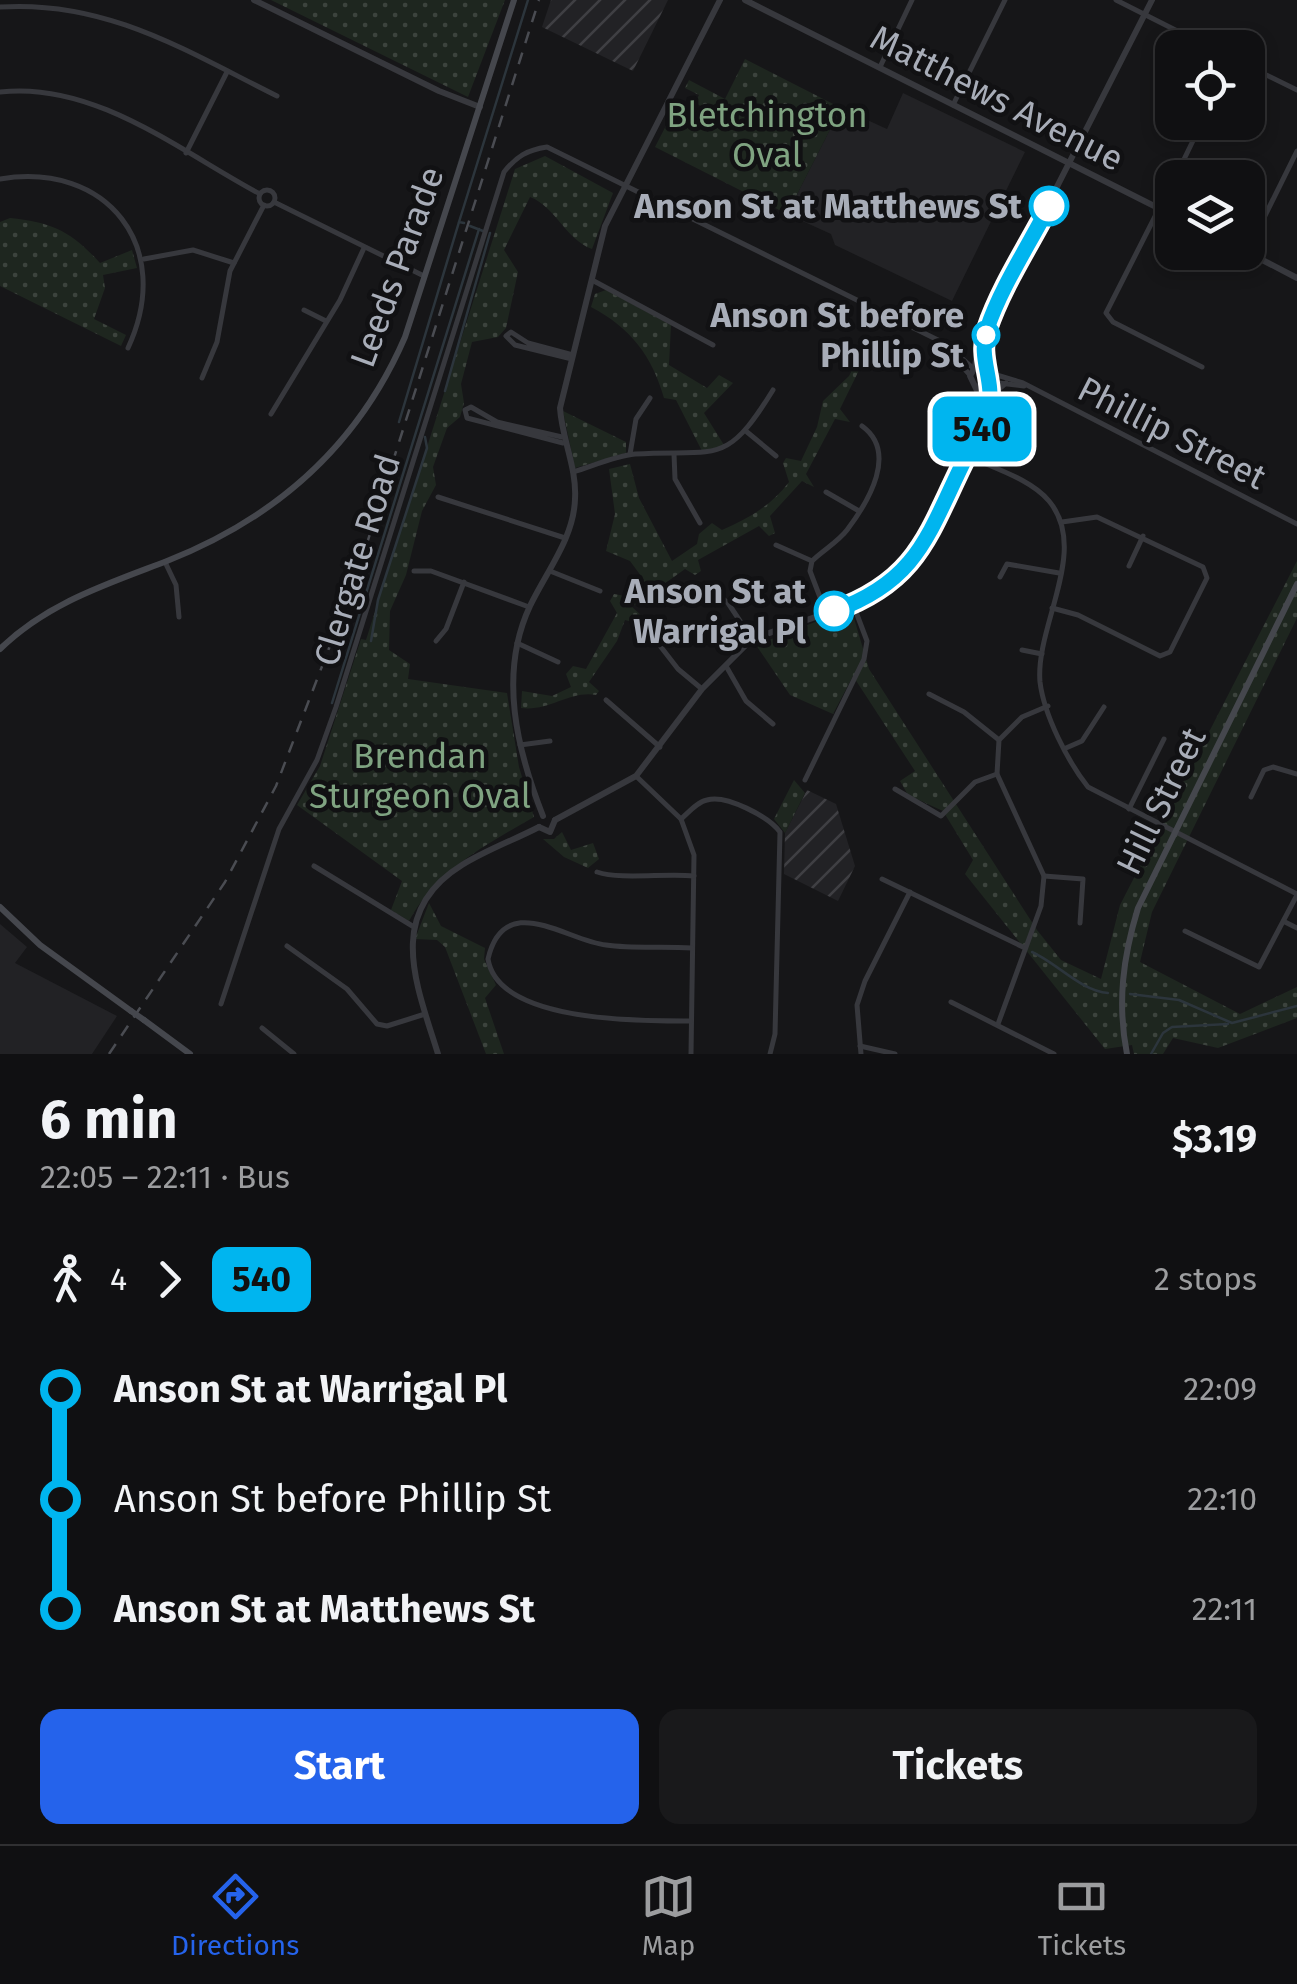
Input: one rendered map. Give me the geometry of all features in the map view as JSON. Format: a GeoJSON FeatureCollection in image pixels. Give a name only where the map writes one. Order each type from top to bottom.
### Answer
{"type":"FeatureCollection","features":[{"type":"Feature","properties":{"kind":"main road","name":"Leeds Parade"},"geometry":{"type":"LineString","coordinates":[[0,649],[53,608],[164,562],[255,518],[334,452],[388,372],[426,277],[514,0]]}},
{"type":"Feature","properties":{"kind":"main road","name":"Hill Street"},"geometry":{"type":"LineString","coordinates":[[1127,1054],[1120,993],[1125,948],[1144,891],[1297,584]]}},
{"type":"Feature","properties":{"kind":"main road"},"geometry":{"type":"LineString","coordinates":[[0,906],[76,970],[190,1054]]}},
{"type":"Feature","properties":{"kind":"street"},"geometry":{"type":"LineString","coordinates":[[254,0],[438,92],[480,106]]}},
{"type":"Feature","properties":{"kind":"street"},"geometry":{"type":"LineString","coordinates":[[540,827],[543,816],[520,744],[513,700],[517,643],[530,607],[565,538],[576,498],[574,472],[562,440],[560,408],[605,226],[720,0]]}},
{"type":"Feature","properties":{"kind":"street","name":"Matthews Avenue"},"geometry":{"type":"LineString","coordinates":[[745,0],[1155,206]]}},
{"type":"Feature","properties":{"kind":"street"},"geometry":{"type":"LineString","coordinates":[[880,66],[912,0]]}},
{"type":"Feature","properties":{"kind":"street"},"geometry":{"type":"LineString","coordinates":[[952,105],[1005,0]]}},
{"type":"Feature","properties":{"kind":"street"},"geometry":{"type":"LineString","coordinates":[[1116,0],[1176,30]]}},
{"type":"Feature","properties":{"kind":"street"},"geometry":{"type":"LineString","coordinates":[[959,353],[976,348],[986,332],[1152,0]]}},
{"type":"Feature","properties":{"kind":"street"},"geometry":{"type":"LineString","coordinates":[[0,7],[40,6],[118,18],[277,96]]}},
{"type":"Feature","properties":{"kind":"street"},"geometry":{"type":"LineString","coordinates":[[185,154],[228,72]]}},
{"type":"Feature","properties":{"kind":"street"},"geometry":{"type":"LineString","coordinates":[[1265,74],[1297,90]]}},
{"type":"Feature","properties":{"kind":"street"},"geometry":{"type":"LineString","coordinates":[[0,92],[40,91],[86,101],[260,194],[272,192],[274,202]]}},
{"type":"Feature","properties":{"kind":"street","name":"Phillip Street"},"geometry":{"type":"LineString","coordinates":[[548,147],[942,344],[982,374],[1024,386],[1297,524]]}},
{"type":"Feature","properties":{"kind":"street","name":"Clergate Road"},"geometry":{"type":"LineString","coordinates":[[221,1004],[278,829],[317,760],[336,707],[504,172],[528,150],[548,147]]}},
{"type":"Feature","properties":{"kind":"street"},"geometry":{"type":"LineString","coordinates":[[1265,215],[1297,151]]}},
{"type":"Feature","properties":{"kind":"street"},"geometry":{"type":"LineString","coordinates":[[0,178],[44,176],[88,194],[121,219],[144,259],[144,308],[128,348]]}},
{"type":"Feature","properties":{"kind":"street"},"geometry":{"type":"LineString","coordinates":[[260,194],[264,206]]}},
{"type":"Feature","properties":{"kind":"street"},"geometry":{"type":"LineString","coordinates":[[202,378],[218,342],[234,263],[264,206],[274,202],[426,277]]}},
{"type":"Feature","properties":{"kind":"street"},"geometry":{"type":"LineString","coordinates":[[1155,214],[1106,313],[1114,322],[1202,367]]}},
{"type":"Feature","properties":{"kind":"street"},"geometry":{"type":"LineString","coordinates":[[271,414],[364,248]]}},
{"type":"Feature","properties":{"kind":"street"},"geometry":{"type":"LineString","coordinates":[[144,259],[193,250],[234,263]]}},
{"type":"Feature","properties":{"kind":"street"},"geometry":{"type":"LineString","coordinates":[[1265,261],[1297,278]]}},
{"type":"Feature","properties":{"kind":"street"},"geometry":{"type":"LineString","coordinates":[[592,280],[714,345]]}},
{"type":"Feature","properties":{"kind":"street"},"geometry":{"type":"LineString","coordinates":[[304,310],[326,321]]}},
{"type":"Feature","properties":{"kind":"street"},"geometry":{"type":"LineString","coordinates":[[512,332],[528,342],[573,357],[515,345],[506,336],[512,332]]}},
{"type":"Feature","properties":{"kind":"street"},"geometry":{"type":"LineString","coordinates":[[976,437],[982,408],[977,387],[986,332]]}},
{"type":"Feature","properties":{"kind":"street","name":"Phillip Street"},"geometry":{"type":"LineString","coordinates":[[942,344],[982,374],[1024,386]]}},
{"type":"Feature","properties":{"kind":"street"},"geometry":{"type":"LineString","coordinates":[[438,1054],[411,962],[414,927],[424,905],[456,870],[540,827],[552,831],[556,820],[636,776],[702,689],[752,640],[853,604],[900,576],[919,551],[988,417],[990,396],[976,348]]}},
{"type":"Feature","properties":{"kind":"street"},"geometry":{"type":"LineString","coordinates":[[977,387],[982,374]]}},
{"type":"Feature","properties":{"kind":"street"},"geometry":{"type":"LineString","coordinates":[[990,396],[1006,382]]}},
{"type":"Feature","properties":{"kind":"street"},"geometry":{"type":"LineString","coordinates":[[574,472],[630,454],[706,454],[748,432],[773,390]]}},
{"type":"Feature","properties":{"kind":"street"},"geometry":{"type":"LineString","coordinates":[[630,454],[636,419],[650,398]]}},
{"type":"Feature","properties":{"kind":"street"},"geometry":{"type":"LineString","coordinates":[[472,407],[497,422],[562,440],[467,418],[464,410],[472,407]]}},
{"type":"Feature","properties":{"kind":"street"},"geometry":{"type":"LineString","coordinates":[[826,614],[810,572],[812,562],[846,533],[880,466],[881,449],[862,426]]}},
{"type":"Feature","properties":{"kind":"street"},"geometry":{"type":"LineString","coordinates":[[748,432],[776,456]]}},
{"type":"Feature","properties":{"kind":"street"},"geometry":{"type":"LineString","coordinates":[[674,454],[675,479],[700,524]]}},
{"type":"Feature","properties":{"kind":"street"},"geometry":{"type":"LineString","coordinates":[[966,455],[1027,484],[1048,499],[1062,522],[1064,547],[1040,682],[1066,748],[1088,788],[1297,895],[1259,967],[1185,931]]}},
{"type":"Feature","properties":{"kind":"street"},"geometry":{"type":"LineString","coordinates":[[826,492],[860,511]]}},
{"type":"Feature","properties":{"kind":"street"},"geometry":{"type":"LineString","coordinates":[[438,497],[565,538]]}},
{"type":"Feature","properties":{"kind":"street"},"geometry":{"type":"LineString","coordinates":[[1052,608],[1078,615],[1160,656],[1170,652],[1207,572],[1143,536],[1097,516],[1062,522]]}},
{"type":"Feature","properties":{"kind":"street"},"geometry":{"type":"LineString","coordinates":[[1129,566],[1143,536]]}},
{"type":"Feature","properties":{"kind":"street"},"geometry":{"type":"LineString","coordinates":[[776,545],[812,562]]}},
{"type":"Feature","properties":{"kind":"street"},"geometry":{"type":"LineString","coordinates":[[164,562],[176,585],[179,617]]}},
{"type":"Feature","properties":{"kind":"street"},"geometry":{"type":"LineString","coordinates":[[1000,576],[1007,564],[1059,574]]}},
{"type":"Feature","properties":{"kind":"street"},"geometry":{"type":"LineString","coordinates":[[414,571],[464,582],[530,607]]}},
{"type":"Feature","properties":{"kind":"street"},"geometry":{"type":"LineString","coordinates":[[550,571],[586,589],[600,590]]}},
{"type":"Feature","properties":{"kind":"street"},"geometry":{"type":"LineString","coordinates":[[436,642],[446,630],[464,582]]}},
{"type":"Feature","properties":{"kind":"street"},"geometry":{"type":"LineString","coordinates":[[706,585],[728,604],[752,640]]}},
{"type":"Feature","properties":{"kind":"street"},"geometry":{"type":"LineString","coordinates":[[805,780],[864,659],[868,641],[853,604]]}},
{"type":"Feature","properties":{"kind":"street"},"geometry":{"type":"LineString","coordinates":[[647,629],[678,668],[702,689]]}},
{"type":"Feature","properties":{"kind":"street"},"geometry":{"type":"LineString","coordinates":[[517,643],[558,662]]}},
{"type":"Feature","properties":{"kind":"street"},"geometry":{"type":"LineString","coordinates":[[1022,650],[1042,654]]}},
{"type":"Feature","properties":{"kind":"street"},"geometry":{"type":"LineString","coordinates":[[726,666],[746,701],[773,724]]}},
{"type":"Feature","properties":{"kind":"street"},"geometry":{"type":"LineString","coordinates":[[929,694],[964,712],[999,740]]}},
{"type":"Feature","properties":{"kind":"street"},"geometry":{"type":"LineString","coordinates":[[606,700],[660,747]]}},
{"type":"Feature","properties":{"kind":"street"},"geometry":{"type":"LineString","coordinates":[[998,1024],[1013,992],[1023,946],[1041,906],[1044,876],[997,774],[999,740],[1022,717],[1048,706]]}},
{"type":"Feature","properties":{"kind":"street"},"geometry":{"type":"LineString","coordinates":[[1066,748],[1082,741],[1104,707]]}},
{"type":"Feature","properties":{"kind":"street"},"geometry":{"type":"LineString","coordinates":[[1130,809],[1164,739]]}},
{"type":"Feature","properties":{"kind":"street"},"geometry":{"type":"LineString","coordinates":[[520,744],[550,741]]}},
{"type":"Feature","properties":{"kind":"street"},"geometry":{"type":"LineString","coordinates":[[1252,797],[1264,770],[1273,767],[1297,774]]}},
{"type":"Feature","properties":{"kind":"street"},"geometry":{"type":"LineString","coordinates":[[895,789],[941,816],[975,782],[997,774]]}},
{"type":"Feature","properties":{"kind":"street"},"geometry":{"type":"LineString","coordinates":[[636,776],[681,819],[692,845],[691,1054]]}},
{"type":"Feature","properties":{"kind":"street"},"geometry":{"type":"LineString","coordinates":[[681,819],[712,798],[772,823],[780,832],[775,1034],[770,1054]]}},
{"type":"Feature","properties":{"kind":"street"},"geometry":{"type":"LineString","coordinates":[[543,816],[556,820]]}},
{"type":"Feature","properties":{"kind":"street"},"geometry":{"type":"LineString","coordinates":[[314,866],[414,927]]}},
{"type":"Feature","properties":{"kind":"street"},"geometry":{"type":"LineString","coordinates":[[597,872],[618,878],[653,872],[694,876]]}},
{"type":"Feature","properties":{"kind":"street"},"geometry":{"type":"LineString","coordinates":[[1044,876],[1084,879],[1080,923]]}},
{"type":"Feature","properties":{"kind":"street"},"geometry":{"type":"LineString","coordinates":[[882,879],[1023,946]]}},
{"type":"Feature","properties":{"kind":"street"},"geometry":{"type":"LineString","coordinates":[[896,1054],[861,1050],[857,1006],[865,981],[910,892]]}},
{"type":"Feature","properties":{"kind":"street"},"geometry":{"type":"LineString","coordinates":[[690,1022],[566,1015],[498,980],[488,959],[494,941],[508,929],[538,922],[594,943],[692,948]]}},
{"type":"Feature","properties":{"kind":"street"},"geometry":{"type":"LineString","coordinates":[[1285,922],[1297,928]]}},
{"type":"Feature","properties":{"kind":"street"},"geometry":{"type":"LineString","coordinates":[[288,946],[346,989],[377,1024],[387,1026],[424,1014]]}},
{"type":"Feature","properties":{"kind":"street"},"geometry":{"type":"LineString","coordinates":[[951,1002],[1054,1054]]}},
{"type":"Feature","properties":{"kind":"street"},"geometry":{"type":"LineString","coordinates":[[262,1028],[294,1054]]}},
{"type":"Feature","properties":{"kind":"shaded area"},"geometry":{"type":"Polygon","coordinates":[[[551,0],[668,0],[633,71],[542,27],[551,0]]]}},
{"type":"Feature","properties":{"kind":"shaded area"},"geometry":{"type":"Polygon","coordinates":[[[903,93],[1025,152],[952,301],[835,245],[831,234],[787,214],[841,108],[887,129],[903,93]]]}},
{"type":"Feature","properties":{"kind":"shaded area"},"geometry":{"type":"Polygon","coordinates":[[[807,790],[836,804],[855,866],[838,901],[784,874],[785,833],[807,790]]]}},
{"type":"Feature","properties":{"kind":"shaded area"},"geometry":{"type":"Polygon","coordinates":[[[0,924],[27,947],[15,963],[117,1016],[92,1054],[0,1054],[0,924]]]}},
{"type":"Feature","properties":{"kind":"green space"},"geometry":{"type":"Polygon","coordinates":[[[271,0],[505,0],[468,97],[271,0]]]}},
{"type":"Feature","properties":{"kind":"green space","name":"Bletchington Oval"},"geometry":{"type":"Polygon","coordinates":[[[745,59],[841,108],[787,214],[655,147],[672,114],[708,132],[717,114],[695,103],[699,95],[685,88],[689,80],[725,99],[745,59]]]}},
{"type":"Feature","properties":{"kind":"green space","name":"Brendan Sturgeon Oval"},"geometry":{"type":"Polygon","coordinates":[[[545,156],[613,193],[592,249],[530,197],[504,250],[518,272],[506,328],[498,337],[472,342],[461,384],[464,403],[460,417],[447,428],[433,467],[436,485],[422,511],[406,575],[390,611],[389,650],[410,664],[408,679],[507,693],[519,767],[534,817],[447,874],[409,921],[391,910],[402,881],[297,805],[320,766],[361,639],[366,640],[515,169],[545,156]]]}},
{"type":"Feature","properties":{"kind":"green space"},"geometry":{"type":"Polygon","coordinates":[[[10,218],[60,230],[100,263],[132,250],[137,268],[103,275],[105,288],[94,319],[126,335],[121,346],[0,286],[0,222],[10,218]]]}},
{"type":"Feature","properties":{"kind":"green space"},"geometry":{"type":"Polygon","coordinates":[[[606,290],[671,325],[669,365],[707,388],[719,375],[733,383],[704,413],[724,445],[703,453],[676,400],[664,398],[638,345],[618,324],[591,307],[595,294],[606,290]]]}},
{"type":"Feature","properties":{"kind":"green space"},"geometry":{"type":"Polygon","coordinates":[[[863,349],[864,360],[840,409],[850,422],[835,419],[806,474],[814,487],[802,481],[770,516],[775,533],[769,536],[759,526],[698,560],[701,571],[695,575],[685,569],[632,607],[642,616],[636,623],[625,620],[617,641],[589,682],[599,691],[596,695],[578,695],[541,707],[521,708],[522,691],[552,696],[571,687],[566,674],[573,666],[586,669],[617,613],[610,601],[614,594],[625,596],[644,580],[630,561],[606,551],[615,514],[609,469],[630,464],[639,498],[672,561],[697,544],[699,534],[712,523],[722,530],[775,498],[789,482],[783,463],[786,458],[801,461],[817,427],[823,401],[849,376],[863,349]]]}},
{"type":"Feature","properties":{"kind":"green space"},"geometry":{"type":"Polygon","coordinates":[[[563,411],[626,442],[626,453],[575,468],[563,411]]]}},
{"type":"Feature","properties":{"kind":"green space"},"geometry":{"type":"Polygon","coordinates":[[[1297,561],[1297,618],[1152,912],[1140,962],[1240,1014],[1297,987],[1297,1018],[1218,1048],[1173,1038],[1163,1054],[1134,1054],[1132,1045],[1105,1049],[965,874],[973,860],[943,811],[908,795],[900,781],[915,771],[853,676],[833,714],[790,695],[756,645],[851,608],[869,669],[1037,930],[1061,960],[1101,979],[1120,905],[1297,561]]]}},
{"type":"Feature","properties":{"kind":"green space"},"geometry":{"type":"Polygon","coordinates":[[[794,780],[805,793],[785,833],[774,819],[794,780]]]}},
{"type":"Feature","properties":{"kind":"green space"},"geometry":{"type":"Polygon","coordinates":[[[562,832],[571,850],[593,843],[599,859],[588,868],[564,857],[543,839],[554,839],[562,832]]]}},
{"type":"Feature","properties":{"kind":"green space"},"geometry":{"type":"Polygon","coordinates":[[[429,903],[441,926],[485,948],[484,959],[496,985],[485,998],[504,1054],[486,1054],[445,947],[437,940],[415,939],[429,903]]]}},
{"type":"Feature","properties":{"kind":"waterway"},"geometry":{"type":"LineString","coordinates":[[464,223],[459,222],[528,0]]}},
{"type":"Feature","properties":{"kind":"waterway"},"geometry":{"type":"LineString","coordinates":[[399,422],[459,222]]}},
{"type":"Feature","properties":{"kind":"waterway"},"geometry":{"type":"LineString","coordinates":[[470,226],[483,231]]}},
{"type":"Feature","properties":{"kind":"waterway"},"geometry":{"type":"LineString","coordinates":[[332,703],[479,229]]}},
{"type":"Feature","properties":{"kind":"waterway"},"geometry":{"type":"LineString","coordinates":[[445,391],[490,233]]}},
{"type":"Feature","properties":{"kind":"waterway"},"geometry":{"type":"LineString","coordinates":[[371,641],[378,600],[427,448],[425,437]]}},
{"type":"Feature","properties":{"kind":"waterway"},"geometry":{"type":"LineString","coordinates":[[1032,952],[1088,987],[1108,993]]}},
{"type":"Feature","properties":{"kind":"waterway"},"geometry":{"type":"LineString","coordinates":[[1130,994],[1179,1000],[1232,1023],[1297,1006]]}},
{"type":"Feature","properties":{"kind":"waterway"},"geometry":{"type":"LineString","coordinates":[[1151,1054],[1163,1033],[1172,1027],[1228,1024]]}},
{"type":"Feature","properties":{"kind":"railway"},"geometry":{"type":"LineString","coordinates":[[109,1054],[225,882],[276,786],[356,578],[539,0]]}},
{"type":"Feature","properties":{"kind":"bus line","name":"540"},"geometry":{"type":"LineString","coordinates":[[834,611],[878,592],[900,576],[919,551],[988,417],[991,375],[982,356],[986,332],[1049,206]]}},
{"type":"Feature","properties":{"kind":"place","name":"Anson St at Matthews St"},"geometry":{"type":"Point","coordinates":[1049,206]}},
{"type":"Feature","properties":{"kind":"place","name":"Anson St before Phillip St"},"geometry":{"type":"Point","coordinates":[986,335]}},
{"type":"Feature","properties":{"kind":"place","name":"Anson St at Warrigal Pl"},"geometry":{"type":"Point","coordinates":[834,611]}}]}
